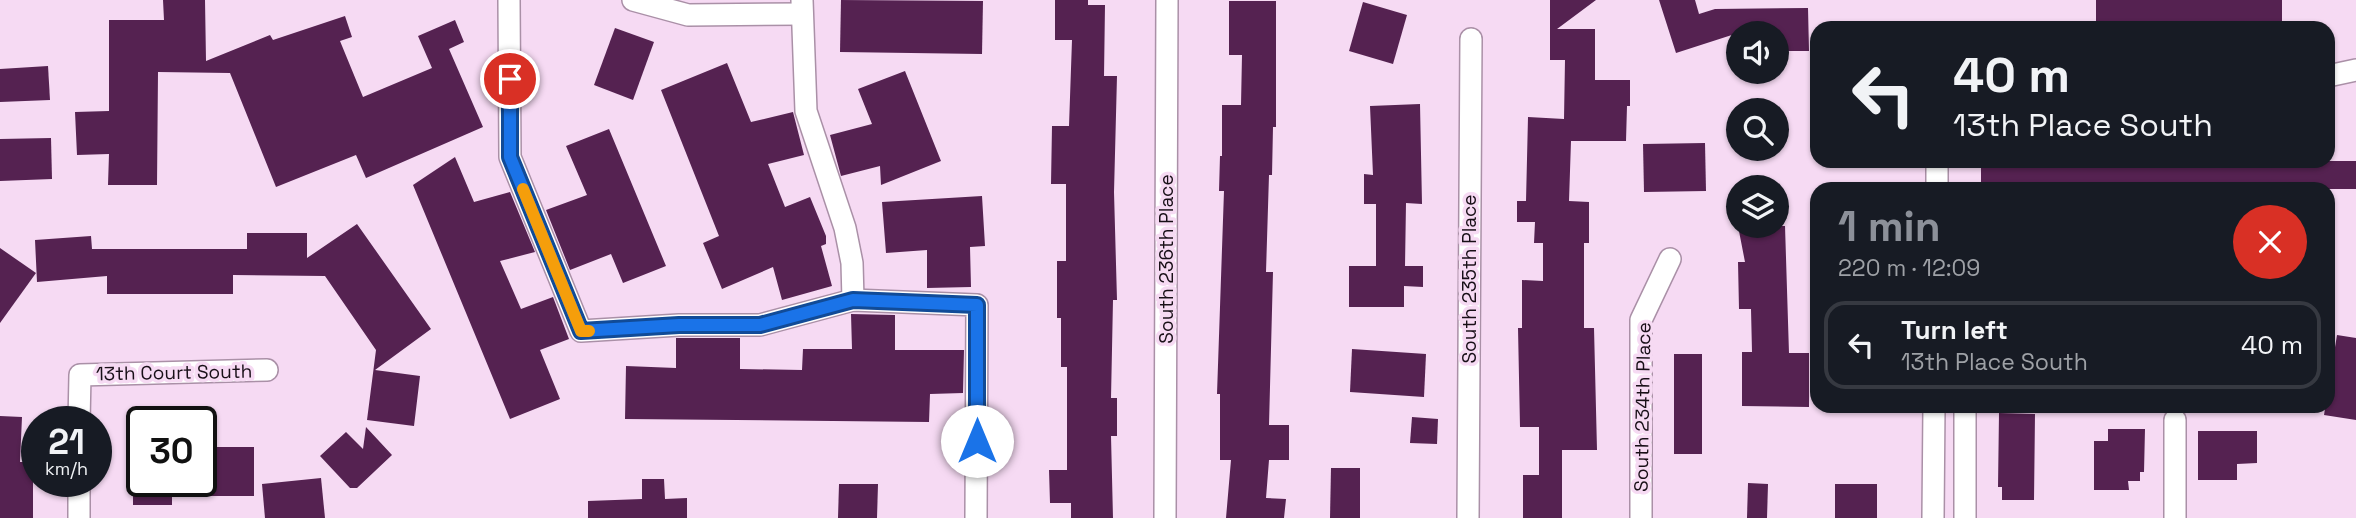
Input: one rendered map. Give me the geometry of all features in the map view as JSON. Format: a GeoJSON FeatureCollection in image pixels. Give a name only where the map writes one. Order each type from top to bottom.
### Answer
{"type":"FeatureCollection","features":[{"type":"Feature","properties":{"kind":"street"},"geometry":{"type":"LineString","coordinates":[[509,0],[510,157],[581,331],[679,325],[760,325],[853,300],[977,305],[976,518]]}},
{"type":"Feature","properties":{"kind":"street"},"geometry":{"type":"LineString","coordinates":[[633,0],[688,15],[802,7],[806,111],[845,228],[852,263],[853,300]]}},
{"type":"Feature","properties":{"kind":"street","name":"South 236th Place"},"geometry":{"type":"LineString","coordinates":[[1165,518],[1167,0]]}},
{"type":"Feature","properties":{"kind":"street","name":"South 235th Place"},"geometry":{"type":"LineString","coordinates":[[1468,518],[1471,39]]}},
{"type":"Feature","properties":{"kind":"street"},"geometry":{"type":"LineString","coordinates":[[2335,74],[2356,70]]}},
{"type":"Feature","properties":{"kind":"street","name":"South 234th Place"},"geometry":{"type":"LineString","coordinates":[[1641,518],[1641,320],[1670,259]]}},
{"type":"Feature","properties":{"kind":"street","name":"13th Court South"},"geometry":{"type":"LineString","coordinates":[[79,406],[80,374],[267,370]]}},
{"type":"Feature","properties":{"kind":"street"},"geometry":{"type":"LineString","coordinates":[[1933,518],[1934,413]]}},
{"type":"Feature","properties":{"kind":"street"},"geometry":{"type":"LineString","coordinates":[[1965,413],[1965,518]]}},
{"type":"Feature","properties":{"kind":"street"},"geometry":{"type":"LineString","coordinates":[[2175,420],[2175,518]]}},
{"type":"Feature","properties":{"kind":"street"},"geometry":{"type":"LineString","coordinates":[[79,497],[79,518]]}},
{"type":"Feature","properties":{"kind":"building"},"geometry":{"type":"Polygon","coordinates":[[[163,0],[205,0],[206,61],[270,35],[273,40],[345,16],[352,37],[340,41],[363,97],[432,68],[418,36],[455,20],[464,42],[449,49],[483,127],[366,178],[356,155],[276,187],[230,73],[158,72],[157,185],[108,185],[109,154],[77,155],[75,112],[109,111],[109,20],[164,20],[163,0]]]}},
{"type":"Feature","properties":{"kind":"building"},"geometry":{"type":"Polygon","coordinates":[[[841,0],[983,1],[982,54],[840,52],[841,0]]]}},
{"type":"Feature","properties":{"kind":"building"},"geometry":{"type":"Polygon","coordinates":[[[1055,0],[1088,0],[1088,5],[1105,5],[1104,76],[1117,76],[1114,192],[1117,300],[1113,300],[1111,398],[1117,398],[1117,436],[1111,436],[1113,518],[1071,518],[1071,503],[1050,503],[1049,470],[1067,470],[1067,367],[1061,367],[1061,318],[1057,318],[1057,261],[1066,261],[1066,184],[1051,184],[1052,126],[1069,126],[1072,40],[1055,40],[1055,0]]]}},
{"type":"Feature","properties":{"kind":"building"},"geometry":{"type":"Polygon","coordinates":[[[1550,0],[1596,0],[1557,29],[1595,29],[1595,80],[1630,80],[1630,106],[1627,106],[1626,141],[1571,141],[1569,201],[1589,202],[1589,243],[1584,243],[1584,328],[1594,328],[1597,450],[1562,450],[1562,518],[1523,518],[1523,475],[1539,475],[1539,427],[1520,427],[1518,328],[1522,328],[1522,280],[1543,281],[1543,243],[1534,243],[1535,222],[1517,222],[1517,201],[1526,201],[1528,117],[1564,119],[1565,60],[1550,60],[1550,0]]]}},
{"type":"Feature","properties":{"kind":"building"},"geometry":{"type":"Polygon","coordinates":[[[1659,0],[1695,0],[1699,14],[1715,9],[1808,8],[1809,51],[1789,51],[1789,21],[1726,21],[1726,37],[1676,53],[1659,0]]]}},
{"type":"Feature","properties":{"kind":"building"},"geometry":{"type":"Polygon","coordinates":[[[2096,0],[2282,0],[2282,21],[2096,21],[2096,0]]]}},
{"type":"Feature","properties":{"kind":"building"},"geometry":{"type":"Polygon","coordinates":[[[1229,1],[1276,1],[1276,127],[1273,127],[1272,175],[1269,175],[1266,272],[1273,272],[1269,425],[1289,425],[1289,460],[1269,460],[1266,498],[1286,499],[1284,518],[1226,518],[1231,460],[1220,460],[1220,394],[1217,394],[1224,191],[1219,191],[1220,156],[1222,105],[1241,105],[1242,55],[1229,55],[1229,1]]]}},
{"type":"Feature","properties":{"kind":"building"},"geometry":{"type":"Polygon","coordinates":[[[1363,2],[1407,15],[1393,64],[1349,51],[1363,2]]]}},
{"type":"Feature","properties":{"kind":"building"},"geometry":{"type":"Polygon","coordinates":[[[615,28],[654,42],[633,100],[594,85],[615,28]]]}},
{"type":"Feature","properties":{"kind":"building"},"geometry":{"type":"Polygon","coordinates":[[[727,63],[751,122],[793,112],[804,155],[768,164],[785,207],[810,197],[826,236],[826,244],[821,246],[832,286],[782,300],[773,267],[722,289],[703,243],[719,236],[661,90],[727,63]]]}},
{"type":"Feature","properties":{"kind":"building"},"geometry":{"type":"Polygon","coordinates":[[[48,66],[50,100],[0,102],[0,69],[48,66]]]}},
{"type":"Feature","properties":{"kind":"building"},"geometry":{"type":"Polygon","coordinates":[[[905,71],[941,161],[881,185],[880,166],[841,176],[830,135],[872,124],[858,89],[905,71]]]}},
{"type":"Feature","properties":{"kind":"building"},"geometry":{"type":"Polygon","coordinates":[[[1420,104],[1422,204],[1406,203],[1405,266],[1423,266],[1423,287],[1404,286],[1404,307],[1349,307],[1349,266],[1376,266],[1376,204],[1364,204],[1364,174],[1373,175],[1370,106],[1420,104]]]}},
{"type":"Feature","properties":{"kind":"building"},"geometry":{"type":"Polygon","coordinates":[[[609,129],[666,266],[623,283],[611,254],[570,270],[546,210],[587,195],[566,146],[609,129]]]}},
{"type":"Feature","properties":{"kind":"building"},"geometry":{"type":"Polygon","coordinates":[[[51,138],[52,179],[0,181],[0,139],[51,138]]]}},
{"type":"Feature","properties":{"kind":"building"},"geometry":{"type":"Polygon","coordinates":[[[1705,143],[1706,191],[1644,192],[1643,144],[1705,143]]]}},
{"type":"Feature","properties":{"kind":"building"},"geometry":{"type":"Polygon","coordinates":[[[455,157],[474,202],[510,192],[535,252],[500,261],[521,309],[553,297],[569,339],[540,350],[560,399],[510,419],[413,185],[455,157]]]}},
{"type":"Feature","properties":{"kind":"building"},"geometry":{"type":"Polygon","coordinates":[[[2335,161],[2356,161],[2356,189],[2335,189],[2335,182],[1981,182],[1981,168],[2335,168],[2335,161]]]}},
{"type":"Feature","properties":{"kind":"building"},"geometry":{"type":"Polygon","coordinates":[[[982,196],[985,246],[970,247],[971,287],[927,288],[927,250],[886,253],[882,202],[982,196]]]}},
{"type":"Feature","properties":{"kind":"building"},"geometry":{"type":"Polygon","coordinates":[[[357,224],[431,329],[375,370],[420,376],[414,426],[367,420],[376,350],[325,276],[233,275],[233,294],[107,294],[107,276],[37,282],[35,240],[91,236],[92,249],[247,249],[247,233],[307,233],[307,258],[357,224]]]}},
{"type":"Feature","properties":{"kind":"building"},"geometry":{"type":"Polygon","coordinates":[[[1740,238],[1785,238],[1789,353],[1809,353],[1809,407],[1742,406],[1742,352],[1752,352],[1751,309],[1739,309],[1738,262],[1745,262],[1740,238]]]}},
{"type":"Feature","properties":{"kind":"building"},"geometry":{"type":"Polygon","coordinates":[[[0,248],[36,273],[0,323],[0,248]]]}},
{"type":"Feature","properties":{"kind":"building"},"geometry":{"type":"Polygon","coordinates":[[[851,314],[895,315],[895,350],[964,350],[963,393],[930,394],[929,422],[625,419],[626,366],[676,368],[676,338],[740,338],[740,369],[802,370],[803,349],[852,349],[851,314]]]}},
{"type":"Feature","properties":{"kind":"building"},"geometry":{"type":"Polygon","coordinates":[[[2337,335],[2356,338],[2356,420],[2324,415],[2335,413],[2337,335]]]}},
{"type":"Feature","properties":{"kind":"building"},"geometry":{"type":"Polygon","coordinates":[[[1352,349],[1426,354],[1424,397],[1350,392],[1352,349]]]}},
{"type":"Feature","properties":{"kind":"building"},"geometry":{"type":"Polygon","coordinates":[[[1674,354],[1702,354],[1702,454],[1674,454],[1674,354]]]}},
{"type":"Feature","properties":{"kind":"building"},"geometry":{"type":"Polygon","coordinates":[[[1999,413],[2035,414],[2034,500],[2002,500],[2002,487],[1998,487],[1999,413]]]}},
{"type":"Feature","properties":{"kind":"building"},"geometry":{"type":"Polygon","coordinates":[[[0,416],[21,417],[21,497],[33,497],[33,518],[0,518],[0,416]]]}},
{"type":"Feature","properties":{"kind":"building"},"geometry":{"type":"Polygon","coordinates":[[[1412,417],[1438,419],[1437,444],[1410,443],[1412,417]]]}},
{"type":"Feature","properties":{"kind":"building"},"geometry":{"type":"Polygon","coordinates":[[[366,427],[392,455],[357,488],[350,488],[320,456],[346,432],[363,449],[366,427]]]}},
{"type":"Feature","properties":{"kind":"building"},"geometry":{"type":"Polygon","coordinates":[[[2108,429],[2145,429],[2144,472],[2140,472],[2140,481],[2128,481],[2129,490],[2094,490],[2094,441],[2108,441],[2108,429]]]}},
{"type":"Feature","properties":{"kind":"building"},"geometry":{"type":"Polygon","coordinates":[[[2198,431],[2257,431],[2257,463],[2237,464],[2237,480],[2198,480],[2198,431]]]}},
{"type":"Feature","properties":{"kind":"building"},"geometry":{"type":"Polygon","coordinates":[[[217,447],[254,447],[254,496],[217,496],[217,447]]]}},
{"type":"Feature","properties":{"kind":"building"},"geometry":{"type":"Polygon","coordinates":[[[1331,468],[1360,468],[1360,518],[1330,518],[1331,468]]]}},
{"type":"Feature","properties":{"kind":"building"},"geometry":{"type":"Polygon","coordinates":[[[321,478],[325,518],[265,518],[262,484],[321,478]]]}},
{"type":"Feature","properties":{"kind":"building"},"geometry":{"type":"Polygon","coordinates":[[[642,479],[664,479],[665,499],[687,498],[687,518],[588,518],[588,501],[642,499],[642,479]]]}},
{"type":"Feature","properties":{"kind":"building"},"geometry":{"type":"Polygon","coordinates":[[[1748,483],[1768,484],[1767,518],[1747,518],[1748,483]]]}},
{"type":"Feature","properties":{"kind":"building"},"geometry":{"type":"Polygon","coordinates":[[[839,484],[878,484],[877,518],[838,518],[839,484]]]}},
{"type":"Feature","properties":{"kind":"building"},"geometry":{"type":"Polygon","coordinates":[[[1835,484],[1877,484],[1877,518],[1835,518],[1835,484]]]}},
{"type":"Feature","properties":{"kind":"building"},"geometry":{"type":"Polygon","coordinates":[[[133,497],[172,497],[172,505],[133,505],[133,497]]]}},
{"type":"Feature","properties":{"kind":"slow traffic"},"geometry":{"type":"LineString","coordinates":[[523,189],[581,331],[589,331]]}},
{"type":"Feature","properties":{"kind":"route"},"geometry":{"type":"LineString","coordinates":[[510,79],[510,157],[581,331],[679,325],[760,325],[826,305],[853,300],[977,305],[977,441]]}}]}
